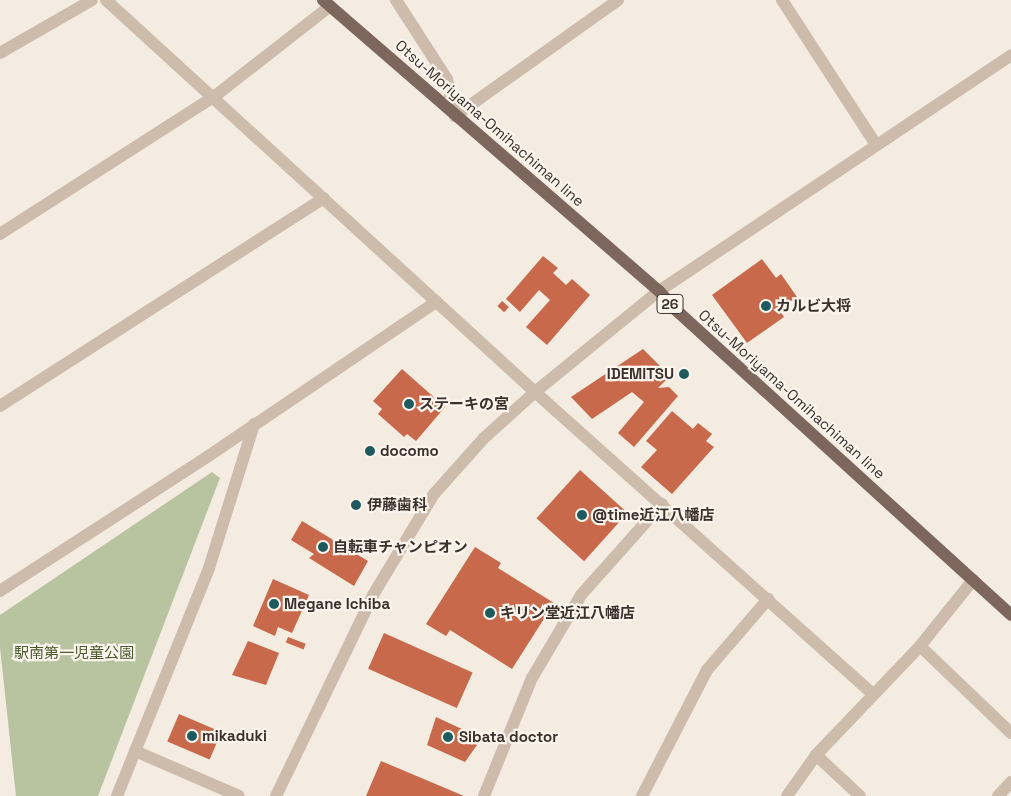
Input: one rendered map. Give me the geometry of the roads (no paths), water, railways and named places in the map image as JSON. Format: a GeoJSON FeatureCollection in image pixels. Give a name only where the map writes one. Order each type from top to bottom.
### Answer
{"type":"FeatureCollection","features":[{"type":"Feature","properties":{"kind":"main road","name":"Otsu-Moriyama-Omihachiman line"},"geometry":{"type":"LineString","coordinates":[[327,3],[659,291],[676,310],[1011,616]]}},
{"type":"Feature","properties":{"kind":"street"},"geometry":{"type":"LineString","coordinates":[[0,53],[92,0]]}},
{"type":"Feature","properties":{"kind":"street"},"geometry":{"type":"LineString","coordinates":[[106,0],[215,96],[535,392],[872,693]]}},
{"type":"Feature","properties":{"kind":"street"},"geometry":{"type":"LineString","coordinates":[[396,0],[447,79],[455,116],[618,0]]}},
{"type":"Feature","properties":{"kind":"street"},"geometry":{"type":"LineString","coordinates":[[782,0],[876,145]]}},
{"type":"Feature","properties":{"kind":"street"},"geometry":{"type":"LineString","coordinates":[[0,234],[215,96],[327,3]]}},
{"type":"Feature","properties":{"kind":"street"},"geometry":{"type":"LineString","coordinates":[[276,796],[373,595],[434,494],[484,438],[535,392],[659,291],[1011,55]]}},
{"type":"Feature","properties":{"kind":"street"},"geometry":{"type":"LineString","coordinates":[[0,406],[324,198]]}},
{"type":"Feature","properties":{"kind":"street"},"geometry":{"type":"LineString","coordinates":[[0,591],[436,302]]}},
{"type":"Feature","properties":{"kind":"street"},"geometry":{"type":"LineString","coordinates":[[117,796],[209,568],[254,424]]}},
{"type":"Feature","properties":{"kind":"street"},"geometry":{"type":"LineString","coordinates":[[489,795],[532,678],[581,595],[662,504]]}},
{"type":"Feature","properties":{"kind":"street"},"geometry":{"type":"LineString","coordinates":[[787,796],[816,755],[872,693],[920,646],[973,580]]}},
{"type":"Feature","properties":{"kind":"street"},"geometry":{"type":"LineString","coordinates":[[642,796],[707,670],[768,599]]}},
{"type":"Feature","properties":{"kind":"street"},"geometry":{"type":"LineString","coordinates":[[920,646],[1011,733]]}},
{"type":"Feature","properties":{"kind":"street"},"geometry":{"type":"LineString","coordinates":[[135,751],[239,796]]}},
{"type":"Feature","properties":{"kind":"street"},"geometry":{"type":"LineString","coordinates":[[816,755],[860,796]]}},
{"type":"Feature","properties":{"kind":"street"},"geometry":{"type":"LineString","coordinates":[[998,796],[1011,782]]}},
{"type":"Feature","properties":{"kind":"place","name":"カルビ大将"},"geometry":{"type":"Point","coordinates":[766,306]}},
{"type":"Feature","properties":{"kind":"place","name":"IDEMITSU"},"geometry":{"type":"Point","coordinates":[684,374]}},
{"type":"Feature","properties":{"kind":"place","name":"ステーキの宮"},"geometry":{"type":"Point","coordinates":[409,404]}},
{"type":"Feature","properties":{"kind":"place","name":"docomo"},"geometry":{"type":"Point","coordinates":[370,451]}},
{"type":"Feature","properties":{"kind":"place","name":"伊藤歯科"},"geometry":{"type":"Point","coordinates":[356,505]}},
{"type":"Feature","properties":{"kind":"place","name":"@time近江八幡店"},"geometry":{"type":"Point","coordinates":[582,515]}},
{"type":"Feature","properties":{"kind":"place","name":"自転車チャンピオン"},"geometry":{"type":"Point","coordinates":[323,547]}},
{"type":"Feature","properties":{"kind":"place","name":"Megane Ichiba"},"geometry":{"type":"Point","coordinates":[274,604]}},
{"type":"Feature","properties":{"kind":"place","name":"キリン堂近江八幡店"},"geometry":{"type":"Point","coordinates":[490,613]}},
{"type":"Feature","properties":{"kind":"place","name":"mikaduki"},"geometry":{"type":"Point","coordinates":[192,736]}},
{"type":"Feature","properties":{"kind":"place","name":"Sibata doctor"},"geometry":{"type":"Point","coordinates":[448,737]}},
{"type":"Feature","properties":{"kind":"park label","name":"駅南第一児童公園"},"geometry":{"type":"Point","coordinates":[74,653]}}]}
